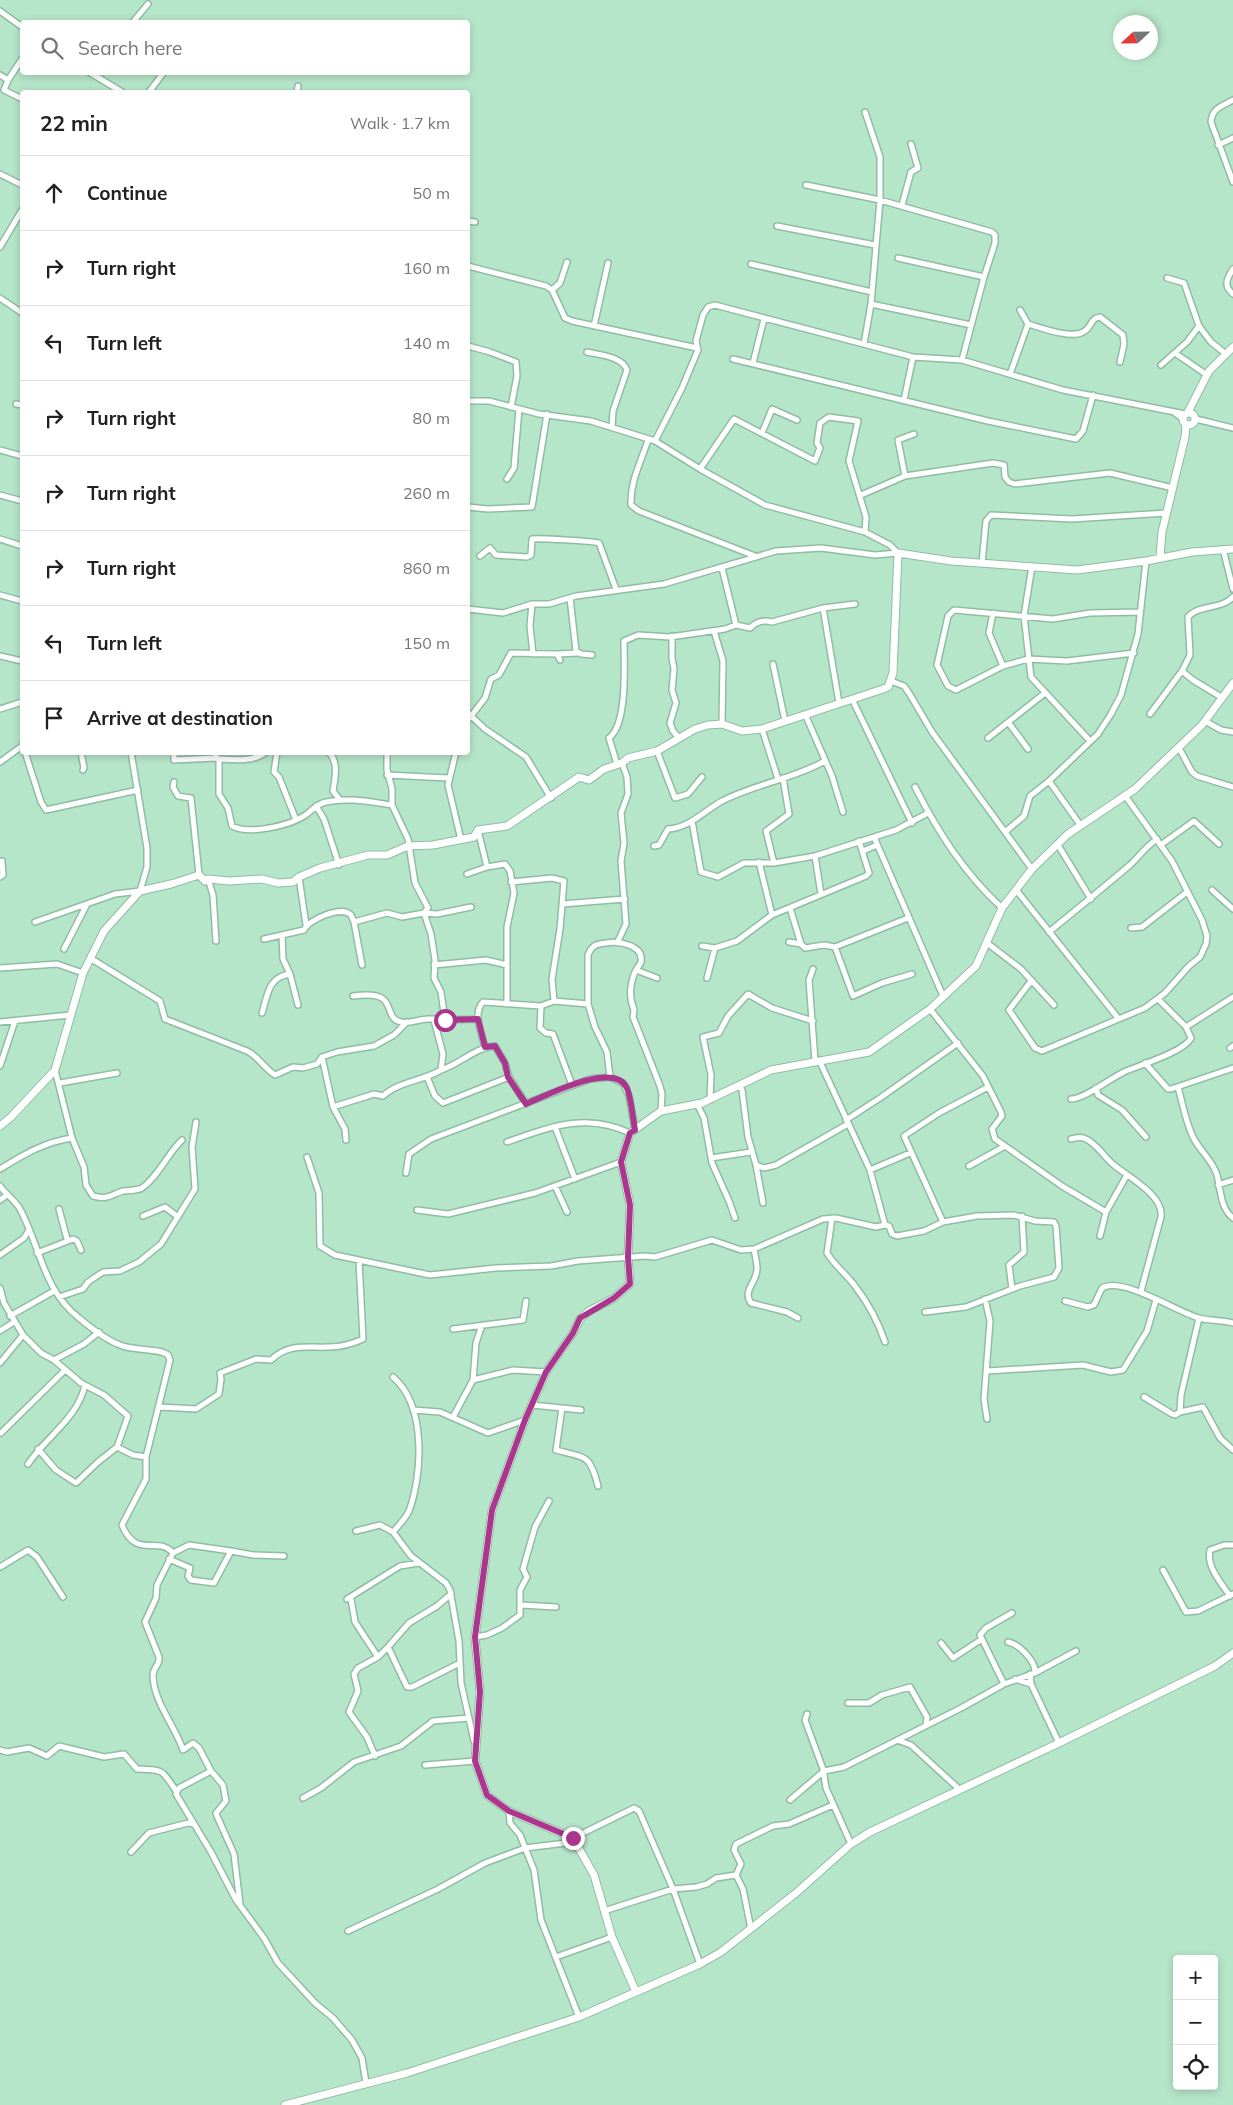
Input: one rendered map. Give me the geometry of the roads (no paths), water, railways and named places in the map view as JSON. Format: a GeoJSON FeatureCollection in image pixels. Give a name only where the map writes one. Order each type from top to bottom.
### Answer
{"type":"FeatureCollection","features":[{"type":"Feature","properties":{"kind":"street"},"geometry":{"type":"LineString","coordinates":[[135,20],[148,4]]}},
{"type":"Feature","properties":{"kind":"street"},"geometry":{"type":"LineString","coordinates":[[0,11],[20,26]]}},
{"type":"Feature","properties":{"kind":"street"},"geometry":{"type":"LineString","coordinates":[[20,62],[4,90],[20,98]]}},
{"type":"Feature","properties":{"kind":"street"},"geometry":{"type":"LineString","coordinates":[[0,75],[8,80]]}},
{"type":"Feature","properties":{"kind":"street"},"geometry":{"type":"LineString","coordinates":[[97,75],[119,90]]}},
{"type":"Feature","properties":{"kind":"street"},"geometry":{"type":"LineString","coordinates":[[150,90],[162,75]]}},
{"type":"Feature","properties":{"kind":"street"},"geometry":{"type":"LineString","coordinates":[[297,90],[298,86]]}},
{"type":"Feature","properties":{"kind":"street"},"geometry":{"type":"LineString","coordinates":[[1233,100],[1215,109],[1212,114],[1213,131],[1233,182]]}},
{"type":"Feature","properties":{"kind":"street"},"geometry":{"type":"LineString","coordinates":[[864,344],[871,304],[880,200],[880,157],[865,112]]}},
{"type":"Feature","properties":{"kind":"street"},"geometry":{"type":"LineString","coordinates":[[1218,145],[1233,138]]}},
{"type":"Feature","properties":{"kind":"street"},"geometry":{"type":"LineString","coordinates":[[902,206],[912,172],[918,168],[911,144]]}},
{"type":"Feature","properties":{"kind":"street"},"geometry":{"type":"LineString","coordinates":[[0,174],[20,184]]}},
{"type":"Feature","properties":{"kind":"street"},"geometry":{"type":"LineString","coordinates":[[806,185],[880,200],[992,232],[996,237],[995,243],[984,276],[962,360]]}},
{"type":"Feature","properties":{"kind":"street"},"geometry":{"type":"LineString","coordinates":[[0,247],[20,213]]}},
{"type":"Feature","properties":{"kind":"street"},"geometry":{"type":"LineString","coordinates":[[470,221],[475,222]]}},
{"type":"Feature","properties":{"kind":"street"},"geometry":{"type":"LineString","coordinates":[[777,226],[875,245]]}},
{"type":"Feature","properties":{"kind":"street"},"geometry":{"type":"LineString","coordinates":[[898,258],[984,276]]}},
{"type":"Feature","properties":{"kind":"street"},"geometry":{"type":"LineString","coordinates":[[552,290],[560,283],[567,262]]}},
{"type":"Feature","properties":{"kind":"street"},"geometry":{"type":"LineString","coordinates":[[594,326],[608,262]]}},
{"type":"Feature","properties":{"kind":"street"},"geometry":{"type":"LineString","coordinates":[[751,264],[872,292]]}},
{"type":"Feature","properties":{"kind":"street"},"geometry":{"type":"LineString","coordinates":[[470,267],[546,286],[552,290],[565,318],[697,348]]}},
{"type":"Feature","properties":{"kind":"street"},"geometry":{"type":"LineString","coordinates":[[1233,269],[1226,282],[1228,289],[1233,294]]}},
{"type":"Feature","properties":{"kind":"street"},"geometry":{"type":"LineString","coordinates":[[1167,278],[1184,283],[1198,326],[1211,342],[1226,354]]}},
{"type":"Feature","properties":{"kind":"street"},"geometry":{"type":"LineString","coordinates":[[0,298],[20,312]]}},
{"type":"Feature","properties":{"kind":"street"},"geometry":{"type":"LineString","coordinates":[[871,304],[971,325]]}},
{"type":"Feature","properties":{"kind":"street"},"geometry":{"type":"LineString","coordinates":[[655,441],[682,388],[697,348],[696,341],[708,307],[722,306],[913,357],[962,360],[1063,390],[1175,413],[1233,428]]}},
{"type":"Feature","properties":{"kind":"street"},"geometry":{"type":"LineString","coordinates":[[1020,310],[1028,324],[1064,334],[1075,335],[1083,332],[1093,319],[1100,317],[1124,335],[1120,362]]}},
{"type":"Feature","properties":{"kind":"street"},"geometry":{"type":"LineString","coordinates":[[753,363],[764,318]]}},
{"type":"Feature","properties":{"kind":"street"},"geometry":{"type":"LineString","coordinates":[[1010,374],[1028,324]]}},
{"type":"Feature","properties":{"kind":"street"},"geometry":{"type":"LineString","coordinates":[[1160,365],[1176,353],[1198,326]]}},
{"type":"Feature","properties":{"kind":"street"},"geometry":{"type":"LineString","coordinates":[[470,347],[516,362],[518,376],[511,407]]}},
{"type":"Feature","properties":{"kind":"street"},"geometry":{"type":"LineString","coordinates":[[1160,557],[1166,513],[1193,399],[1207,375],[1233,347]]}},
{"type":"Feature","properties":{"kind":"street"},"geometry":{"type":"LineString","coordinates":[[587,352],[616,359],[625,365],[627,373],[613,411],[612,427]]}},
{"type":"Feature","properties":{"kind":"street"},"geometry":{"type":"LineString","coordinates":[[1176,353],[1207,375]]}},
{"type":"Feature","properties":{"kind":"street"},"geometry":{"type":"LineString","coordinates":[[904,400],[913,357]]}},
{"type":"Feature","properties":{"kind":"street"},"geometry":{"type":"LineString","coordinates":[[733,359],[988,421],[1076,439],[1083,431],[1093,395]]}},
{"type":"Feature","properties":{"kind":"street"},"geometry":{"type":"LineString","coordinates":[[470,401],[489,401],[519,409],[591,421],[655,441],[700,469],[765,505],[865,532],[890,545],[898,553],[891,681],[888,687],[762,729],[742,731],[722,724],[708,725],[656,751],[628,758],[619,764],[604,769],[589,780],[579,777],[507,826],[478,830]]}},
{"type":"Feature","properties":{"kind":"street"},"geometry":{"type":"LineString","coordinates":[[16,404],[20,405]]}},
{"type":"Feature","properties":{"kind":"street"},"geometry":{"type":"LineString","coordinates":[[506,479],[514,468],[519,409]]}},
{"type":"Feature","properties":{"kind":"street"},"geometry":{"type":"LineString","coordinates":[[762,433],[772,409],[797,420]]}},
{"type":"Feature","properties":{"kind":"street"},"geometry":{"type":"LineString","coordinates":[[470,507],[488,509],[532,507],[547,414]]}},
{"type":"Feature","properties":{"kind":"street"},"geometry":{"type":"LineString","coordinates":[[700,469],[734,418],[815,461],[820,448],[816,443],[820,423],[829,417],[858,420],[848,461],[861,495],[866,517],[865,532]]}},
{"type":"Feature","properties":{"kind":"street"},"geometry":{"type":"LineString","coordinates":[[905,476],[898,440],[914,434]]}},
{"type":"Feature","properties":{"kind":"street"},"geometry":{"type":"LineString","coordinates":[[648,440],[634,476],[631,493],[632,505],[639,510],[756,556]]}},
{"type":"Feature","properties":{"kind":"street"},"geometry":{"type":"LineString","coordinates":[[0,450],[20,455]]}},
{"type":"Feature","properties":{"kind":"street"},"geometry":{"type":"LineString","coordinates":[[861,495],[905,476],[993,463],[1004,465],[1006,477],[1009,482],[1015,484],[1110,473],[1173,488]]}},
{"type":"Feature","properties":{"kind":"street"},"geometry":{"type":"LineString","coordinates":[[0,495],[20,500]]}},
{"type":"Feature","properties":{"kind":"street"},"geometry":{"type":"LineString","coordinates":[[982,563],[986,521],[991,515],[1072,519],[1166,513]]}},
{"type":"Feature","properties":{"kind":"street"},"geometry":{"type":"LineString","coordinates":[[480,556],[490,548],[496,555],[527,557],[531,555],[532,539],[540,538],[561,541],[599,542],[616,589]]}},
{"type":"Feature","properties":{"kind":"street"},"geometry":{"type":"LineString","coordinates":[[0,539],[20,545]]}},
{"type":"Feature","properties":{"kind":"street"},"geometry":{"type":"LineString","coordinates":[[470,609],[503,613],[532,604],[549,604],[616,589],[664,584],[776,551],[820,548],[875,555],[898,553],[951,561],[1077,570],[1146,561],[1160,557],[1223,549],[1233,550]]}},
{"type":"Feature","properties":{"kind":"street"},"geometry":{"type":"LineString","coordinates":[[1223,549],[1233,589]]}},
{"type":"Feature","properties":{"kind":"street"},"geometry":{"type":"LineString","coordinates":[[1005,832],[1024,816],[1030,796],[1049,782],[1090,742],[1102,727],[1121,695],[1134,653],[1146,561]]}},
{"type":"Feature","properties":{"kind":"street"},"geometry":{"type":"LineString","coordinates":[[1032,566],[1024,616],[1031,678],[1090,742]]}},
{"type":"Feature","properties":{"kind":"street"},"geometry":{"type":"LineString","coordinates":[[722,568],[736,625]]}},
{"type":"Feature","properties":{"kind":"street"},"geometry":{"type":"LineString","coordinates":[[0,596],[20,601]]}},
{"type":"Feature","properties":{"kind":"street"},"geometry":{"type":"LineString","coordinates":[[1150,714],[1182,671],[1190,655],[1188,617],[1193,612],[1223,604],[1233,597]]}},
{"type":"Feature","properties":{"kind":"street"},"geometry":{"type":"LineString","coordinates":[[570,598],[574,647],[578,653]]}},
{"type":"Feature","properties":{"kind":"street"},"geometry":{"type":"LineString","coordinates":[[532,604],[530,626],[533,654]]}},
{"type":"Feature","properties":{"kind":"street"},"geometry":{"type":"LineString","coordinates":[[618,941],[626,924],[621,861],[624,843],[621,813],[628,794],[626,777],[619,764],[610,738],[617,731],[625,686],[624,641],[638,635],[672,636],[714,631],[736,625],[750,628],[755,623],[765,620],[772,622],[823,608],[855,604]]}},
{"type":"Feature","properties":{"kind":"street"},"geometry":{"type":"LineString","coordinates":[[823,608],[839,703]]}},
{"type":"Feature","properties":{"kind":"street"},"geometry":{"type":"LineString","coordinates":[[1134,653],[1067,661],[1028,659],[1003,666],[956,690],[948,686],[937,665],[948,616],[954,610],[1053,619],[1090,613],[1140,612]]}},
{"type":"Feature","properties":{"kind":"street"},"geometry":{"type":"LineString","coordinates":[[993,613],[989,633],[1003,666]]}},
{"type":"Feature","properties":{"kind":"street"},"geometry":{"type":"LineString","coordinates":[[714,631],[723,662],[722,724]]}},
{"type":"Feature","properties":{"kind":"street"},"geometry":{"type":"LineString","coordinates":[[672,636],[674,669],[672,690],[676,703],[670,723],[673,731],[679,738]]}},
{"type":"Feature","properties":{"kind":"street"},"geometry":{"type":"LineString","coordinates":[[470,717],[485,698],[491,679],[499,675],[511,652],[592,655]]}},
{"type":"Feature","properties":{"kind":"street"},"geometry":{"type":"LineString","coordinates":[[556,654],[560,660]]}},
{"type":"Feature","properties":{"kind":"street"},"geometry":{"type":"LineString","coordinates":[[0,656],[20,661]]}},
{"type":"Feature","properties":{"kind":"street"},"geometry":{"type":"LineString","coordinates":[[773,664],[785,721]]}},
{"type":"Feature","properties":{"kind":"street"},"geometry":{"type":"LineString","coordinates":[[1182,671],[1221,697]]}},
{"type":"Feature","properties":{"kind":"street"},"geometry":{"type":"LineString","coordinates":[[891,681],[904,686],[932,732],[1032,869]]}},
{"type":"Feature","properties":{"kind":"street"},"geometry":{"type":"LineString","coordinates":[[632,1132],[661,1111],[710,1100],[771,1070],[868,1052],[930,1009],[976,966],[1002,908],[1017,891],[1032,869],[1068,834],[1126,797],[1179,748],[1205,721],[1233,683]]}},
{"type":"Feature","properties":{"kind":"street"},"geometry":{"type":"LineString","coordinates":[[988,738],[1045,693]]}},
{"type":"Feature","properties":{"kind":"street"},"geometry":{"type":"LineString","coordinates":[[852,699],[912,823]]}},
{"type":"Feature","properties":{"kind":"street"},"geometry":{"type":"LineString","coordinates":[[0,709],[20,703]]}},
{"type":"Feature","properties":{"kind":"street"},"geometry":{"type":"LineString","coordinates":[[805,714],[825,761],[843,812]]}},
{"type":"Feature","properties":{"kind":"street"},"geometry":{"type":"LineString","coordinates":[[470,719],[526,757],[534,767],[550,798]]}},
{"type":"Feature","properties":{"kind":"street"},"geometry":{"type":"LineString","coordinates":[[1205,721],[1221,730],[1233,732]]}},
{"type":"Feature","properties":{"kind":"street"},"geometry":{"type":"LineString","coordinates":[[1008,722],[1028,749]]}},
{"type":"Feature","properties":{"kind":"street"},"geometry":{"type":"LineString","coordinates":[[762,729],[781,778],[789,814],[766,831],[774,863]]}},
{"type":"Feature","properties":{"kind":"street"},"geometry":{"type":"LineString","coordinates":[[0,762],[20,747]]}},
{"type":"Feature","properties":{"kind":"street"},"geometry":{"type":"LineString","coordinates":[[1179,748],[1192,772],[1206,780],[1232,786],[1233,779]]}},
{"type":"Feature","properties":{"kind":"street"},"geometry":{"type":"LineString","coordinates":[[656,751],[675,798],[688,794],[702,777]]}},
{"type":"Feature","properties":{"kind":"street"},"geometry":{"type":"LineString","coordinates":[[26,755],[44,809],[70,806],[138,790]]}},
{"type":"Feature","properties":{"kind":"street"},"geometry":{"type":"LineString","coordinates":[[82,755],[83,770]]}},
{"type":"Feature","properties":{"kind":"street"},"geometry":{"type":"LineString","coordinates":[[0,1126],[12,1117],[55,1070],[83,973],[90,958],[104,931],[140,890],[147,867],[147,848],[132,755]]}},
{"type":"Feature","properties":{"kind":"street"},"geometry":{"type":"LineString","coordinates":[[174,755],[174,760],[217,756],[232,761],[261,757],[263,755]]}},
{"type":"Feature","properties":{"kind":"street"},"geometry":{"type":"LineString","coordinates":[[277,755],[274,772],[279,777],[296,820]]}},
{"type":"Feature","properties":{"kind":"street"},"geometry":{"type":"LineString","coordinates":[[331,755],[335,763],[333,791],[340,800]]}},
{"type":"Feature","properties":{"kind":"street"},"geometry":{"type":"LineString","coordinates":[[387,755],[387,775],[392,789],[392,805],[403,827],[415,883],[428,908],[424,913]]}},
{"type":"Feature","properties":{"kind":"street"},"geometry":{"type":"LineString","coordinates":[[455,755],[448,778],[461,840]]}},
{"type":"Feature","properties":{"kind":"street"},"geometry":{"type":"LineString","coordinates":[[217,756],[219,794],[228,808],[232,826],[258,830],[296,820],[316,806],[344,798],[392,805]]}},
{"type":"Feature","properties":{"kind":"street"},"geometry":{"type":"LineString","coordinates":[[654,846],[659,845],[668,829],[679,828],[740,792],[803,772],[825,761]]}},
{"type":"Feature","properties":{"kind":"street"},"geometry":{"type":"LineString","coordinates":[[387,775],[448,778]]}},
{"type":"Feature","properties":{"kind":"street"},"geometry":{"type":"LineString","coordinates":[[174,782],[173,787],[178,796],[191,798],[198,875],[205,881],[208,879],[229,881],[262,879],[278,883],[292,882],[320,868],[368,855],[387,855],[408,846],[474,837],[478,830]]}},
{"type":"Feature","properties":{"kind":"street"},"geometry":{"type":"LineString","coordinates":[[1049,782],[1081,826]]}},
{"type":"Feature","properties":{"kind":"street"},"geometry":{"type":"LineString","coordinates":[[914,787],[948,846],[986,892],[1002,908]]}},
{"type":"Feature","properties":{"kind":"street"},"geometry":{"type":"LineString","coordinates":[[1031,981],[1009,1010],[1012,1017],[1039,1051],[1080,1036],[1145,1008],[1158,999],[1200,957],[1206,944],[1207,936],[1202,920],[1162,844],[1126,797]]}},
{"type":"Feature","properties":{"kind":"street"},"geometry":{"type":"LineString","coordinates":[[316,806],[324,819],[339,864]]}},
{"type":"Feature","properties":{"kind":"street"},"geometry":{"type":"LineString","coordinates":[[692,821],[701,872],[718,877],[744,863],[774,863],[815,856],[912,823],[928,813]]}},
{"type":"Feature","properties":{"kind":"street"},"geometry":{"type":"LineString","coordinates":[[1162,844],[1194,821],[1219,844]]}},
{"type":"Feature","properties":{"kind":"street"},"geometry":{"type":"LineString","coordinates":[[478,830],[487,867]]}},
{"type":"Feature","properties":{"kind":"street"},"geometry":{"type":"LineString","coordinates":[[874,837],[943,996]]}},
{"type":"Feature","properties":{"kind":"street"},"geometry":{"type":"LineString","coordinates":[[1049,932],[1133,863],[1144,848],[1157,839]]}},
{"type":"Feature","properties":{"kind":"street"},"geometry":{"type":"LineString","coordinates":[[702,946],[715,948],[737,941],[772,915],[869,873],[859,841]]}},
{"type":"Feature","properties":{"kind":"street"},"geometry":{"type":"LineString","coordinates":[[863,851],[877,845]]}},
{"type":"Feature","properties":{"kind":"street"},"geometry":{"type":"LineString","coordinates":[[1058,845],[1091,898]]}},
{"type":"Feature","properties":{"kind":"street"},"geometry":{"type":"LineString","coordinates":[[815,856],[822,894]]}},
{"type":"Feature","properties":{"kind":"street"},"geometry":{"type":"LineString","coordinates":[[0,877],[3,875],[2,861]]}},
{"type":"Feature","properties":{"kind":"street"},"geometry":{"type":"LineString","coordinates":[[759,862],[772,915]]}},
{"type":"Feature","properties":{"kind":"street"},"geometry":{"type":"LineString","coordinates":[[467,874],[487,867],[506,864],[510,871],[510,882],[514,893],[507,927],[507,1004]]}},
{"type":"Feature","properties":{"kind":"street"},"geometry":{"type":"LineString","coordinates":[[35,922],[86,906],[115,894],[171,884],[198,875]]}},
{"type":"Feature","properties":{"kind":"street"},"geometry":{"type":"LineString","coordinates":[[299,877],[306,925]]}},
{"type":"Feature","properties":{"kind":"street"},"geometry":{"type":"LineString","coordinates":[[510,882],[560,878],[565,885],[552,980],[554,1001]]}},
{"type":"Feature","properties":{"kind":"street"},"geometry":{"type":"LineString","coordinates":[[208,879],[212,895],[216,941]]}},
{"type":"Feature","properties":{"kind":"street"},"geometry":{"type":"LineString","coordinates":[[1212,890],[1233,909]]}},
{"type":"Feature","properties":{"kind":"street"},"geometry":{"type":"LineString","coordinates":[[1017,891],[1118,1018]]}},
{"type":"Feature","properties":{"kind":"street"},"geometry":{"type":"LineString","coordinates":[[1131,928],[1142,927],[1187,892]]}},
{"type":"Feature","properties":{"kind":"street"},"geometry":{"type":"LineString","coordinates":[[562,904],[625,899]]}},
{"type":"Feature","properties":{"kind":"street"},"geometry":{"type":"LineString","coordinates":[[64,949],[86,906]]}},
{"type":"Feature","properties":{"kind":"street"},"geometry":{"type":"LineString","coordinates":[[354,922],[386,913],[402,917],[424,913],[437,914],[471,907]]}},
{"type":"Feature","properties":{"kind":"street"},"geometry":{"type":"LineString","coordinates":[[790,908],[801,944],[805,948],[824,945],[835,947],[908,918]]}},
{"type":"Feature","properties":{"kind":"street"},"geometry":{"type":"LineString","coordinates":[[264,939],[304,930],[306,925],[325,914],[347,913],[354,922],[362,965]]}},
{"type":"Feature","properties":{"kind":"street"},"geometry":{"type":"LineString","coordinates":[[424,913],[431,934],[434,978],[441,992],[445,1020]]}},
{"type":"Feature","properties":{"kind":"street"},"geometry":{"type":"LineString","coordinates":[[282,935],[283,959],[290,974],[298,1005]]}},
{"type":"Feature","properties":{"kind":"street"},"geometry":{"type":"LineString","coordinates":[[610,1077],[605,1046],[595,1027],[588,1004],[588,955],[590,948],[596,944],[618,941],[636,948],[641,962],[633,978],[630,1001],[634,1010],[632,1017],[660,1086],[662,1094],[661,1111]]}},
{"type":"Feature","properties":{"kind":"street"},"geometry":{"type":"LineString","coordinates":[[789,942],[801,944]]}},
{"type":"Feature","properties":{"kind":"street"},"geometry":{"type":"LineString","coordinates":[[987,943],[1010,959],[1054,1006]]}},
{"type":"Feature","properties":{"kind":"street"},"geometry":{"type":"LineString","coordinates":[[835,947],[853,996],[882,983],[912,974]]}},
{"type":"Feature","properties":{"kind":"street"},"geometry":{"type":"LineString","coordinates":[[707,978],[715,948]]}},
{"type":"Feature","properties":{"kind":"street"},"geometry":{"type":"LineString","coordinates":[[90,958],[160,1001],[166,1019],[248,1051],[275,1075],[280,1075],[293,1067],[303,1068],[317,1064],[322,1057],[337,1052],[374,1046],[394,1035],[407,1022]]}},
{"type":"Feature","properties":{"kind":"street"},"geometry":{"type":"LineString","coordinates":[[434,965],[486,960],[507,964]]}},
{"type":"Feature","properties":{"kind":"street"},"geometry":{"type":"LineString","coordinates":[[0,968],[56,964],[83,973]]}},
{"type":"Feature","properties":{"kind":"street"},"geometry":{"type":"LineString","coordinates":[[813,969],[809,980],[817,1060],[870,1170],[885,1225]]}},
{"type":"Feature","properties":{"kind":"street"},"geometry":{"type":"LineString","coordinates":[[636,970],[657,978]]}},
{"type":"Feature","properties":{"kind":"street"},"geometry":{"type":"LineString","coordinates":[[262,1013],[274,980],[280,975],[290,974]]}},
{"type":"Feature","properties":{"kind":"street"},"geometry":{"type":"LineString","coordinates":[[353,996],[374,994],[381,996],[396,1020],[407,1022],[478,1019]]}},
{"type":"Feature","properties":{"kind":"street"},"geometry":{"type":"LineString","coordinates":[[710,1100],[711,1075],[702,1037],[719,1033],[728,1016],[748,994],[772,1008],[813,1021]]}},
{"type":"Feature","properties":{"kind":"street"},"geometry":{"type":"LineString","coordinates":[[1186,1028],[1233,998]]}},
{"type":"Feature","properties":{"kind":"street"},"geometry":{"type":"LineString","coordinates":[[1071,1098],[1175,1051],[1189,1042],[1191,1038],[1186,1028],[1158,999]]}},
{"type":"Feature","properties":{"kind":"street"},"geometry":{"type":"LineString","coordinates":[[485,1047],[478,1019],[479,1006],[483,1002],[494,1001],[507,1004],[541,1006],[554,1001],[588,1004]]}},
{"type":"Feature","properties":{"kind":"street"},"geometry":{"type":"LineString","coordinates":[[541,1006],[540,1028],[546,1033],[553,1034],[572,1085]]}},
{"type":"Feature","properties":{"kind":"street"},"geometry":{"type":"LineString","coordinates":[[930,1009],[958,1043],[988,1087],[1002,1116],[994,1126],[993,1134],[1004,1146],[1062,1186],[1106,1212]]}},
{"type":"Feature","properties":{"kind":"street"},"geometry":{"type":"LineString","coordinates":[[0,1022],[70,1015]]}},
{"type":"Feature","properties":{"kind":"street"},"geometry":{"type":"LineString","coordinates":[[434,1020],[443,1054],[441,1070]]}},
{"type":"Feature","properties":{"kind":"street"},"geometry":{"type":"LineString","coordinates":[[0,1066],[15,1021]]}},
{"type":"Feature","properties":{"kind":"street"},"geometry":{"type":"LineString","coordinates":[[756,1165],[764,1168],[776,1166],[847,1122],[958,1043]]}},
{"type":"Feature","properties":{"kind":"street"},"geometry":{"type":"LineString","coordinates":[[333,1107],[374,1094],[383,1096],[390,1089],[427,1077],[453,1066],[485,1047],[495,1046],[505,1063],[508,1077],[526,1104]]}},
{"type":"Feature","properties":{"kind":"street"},"geometry":{"type":"LineString","coordinates":[[322,1057],[333,1107],[345,1129],[346,1140]]}},
{"type":"Feature","properties":{"kind":"street"},"geometry":{"type":"LineString","coordinates":[[1145,1064],[1168,1088],[1178,1087],[1232,1068],[1233,1075]]}},
{"type":"Feature","properties":{"kind":"street"},"geometry":{"type":"LineString","coordinates":[[55,1070],[60,1083],[72,1138],[84,1167],[88,1191],[94,1196],[103,1198],[143,1187],[164,1165],[169,1152],[182,1140]]}},
{"type":"Feature","properties":{"kind":"street"},"geometry":{"type":"LineString","coordinates":[[60,1083],[117,1073]]}},
{"type":"Feature","properties":{"kind":"street"},"geometry":{"type":"LineString","coordinates":[[427,1077],[435,1096],[443,1103],[508,1077]]}},
{"type":"Feature","properties":{"kind":"street"},"geometry":{"type":"LineString","coordinates":[[406,1173],[409,1154],[431,1139],[572,1085],[610,1077],[623,1083],[627,1088],[632,1132],[621,1162],[630,1205],[628,1257],[630,1284],[614,1298],[580,1318],[573,1333],[546,1372],[525,1420],[492,1510],[475,1637],[480,1692],[475,1761],[487,1795],[509,1811],[574,1840],[594,1875],[612,1937],[636,1992]]}},
{"type":"Feature","properties":{"kind":"street"},"geometry":{"type":"LineString","coordinates":[[739,1085],[742,1090],[751,1152],[756,1165],[763,1204]]}},
{"type":"Feature","properties":{"kind":"street"},"geometry":{"type":"LineString","coordinates":[[943,1222],[924,1178],[905,1142],[905,1134],[988,1087]]}},
{"type":"Feature","properties":{"kind":"street"},"geometry":{"type":"LineString","coordinates":[[1178,1087],[1194,1138],[1207,1155],[1217,1175],[1218,1185],[1228,1214],[1233,1218]]}},
{"type":"Feature","properties":{"kind":"street"},"geometry":{"type":"LineString","coordinates":[[1096,1088],[1102,1099],[1122,1110],[1146,1137]]}},
{"type":"Feature","properties":{"kind":"street"},"geometry":{"type":"LineString","coordinates":[[697,1104],[704,1118],[711,1158],[734,1218]]}},
{"type":"Feature","properties":{"kind":"street"},"geometry":{"type":"LineString","coordinates":[[60,1297],[83,1289],[88,1282],[103,1272],[120,1271],[150,1255],[161,1244],[195,1189],[192,1147],[196,1122]]}},
{"type":"Feature","properties":{"kind":"street"},"geometry":{"type":"LineString","coordinates":[[507,1142],[570,1122],[618,1127],[632,1132]]}},
{"type":"Feature","properties":{"kind":"street"},"geometry":{"type":"LineString","coordinates":[[555,1127],[575,1179]]}},
{"type":"Feature","properties":{"kind":"street"},"geometry":{"type":"LineString","coordinates":[[1071,1139],[1080,1137],[1089,1141],[1114,1165],[1151,1194],[1162,1213],[1141,1291]]}},
{"type":"Feature","properties":{"kind":"street"},"geometry":{"type":"LineString","coordinates":[[0,1169],[35,1148],[55,1140],[72,1138]]}},
{"type":"Feature","properties":{"kind":"street"},"geometry":{"type":"LineString","coordinates":[[969,1166],[1004,1146]]}},
{"type":"Feature","properties":{"kind":"street"},"geometry":{"type":"LineString","coordinates":[[711,1158],[751,1152]]}},
{"type":"Feature","properties":{"kind":"street"},"geometry":{"type":"LineString","coordinates":[[870,1170],[910,1153]]}},
{"type":"Feature","properties":{"kind":"street"},"geometry":{"type":"LineString","coordinates":[[307,1157],[319,1193],[320,1246],[334,1255],[430,1275],[496,1268],[551,1266],[578,1261],[655,1257],[705,1241],[716,1240],[741,1250],[754,1249],[786,1233],[823,1219],[832,1218],[876,1227],[889,1226],[892,1234],[897,1236],[924,1232],[943,1222],[977,1216],[1022,1216],[1035,1221],[1055,1223],[1059,1268],[1054,1277],[1012,1289],[966,1307],[925,1312]]}},
{"type":"Feature","properties":{"kind":"street"},"geometry":{"type":"LineString","coordinates":[[417,1210],[448,1214],[555,1186],[621,1162]]}},
{"type":"Feature","properties":{"kind":"street"},"geometry":{"type":"LineString","coordinates":[[1100,1236],[1106,1212],[1127,1175]]}},
{"type":"Feature","properties":{"kind":"street"},"geometry":{"type":"LineString","coordinates":[[1218,1185],[1233,1180]]}},
{"type":"Feature","properties":{"kind":"street"},"geometry":{"type":"LineString","coordinates":[[0,1186],[19,1208],[54,1291],[78,1318],[119,1345],[135,1350],[159,1351],[168,1355],[170,1360],[160,1407],[146,1457],[146,1479],[122,1525],[125,1534],[136,1544],[166,1547],[173,1553]]}},
{"type":"Feature","properties":{"kind":"street"},"geometry":{"type":"LineString","coordinates":[[555,1186],[567,1212]]}},
{"type":"Feature","properties":{"kind":"street"},"geometry":{"type":"LineString","coordinates":[[0,1200],[7,1195]]}},
{"type":"Feature","properties":{"kind":"street"},"geometry":{"type":"LineString","coordinates":[[143,1216],[165,1207],[178,1217]]}},
{"type":"Feature","properties":{"kind":"street"},"geometry":{"type":"LineString","coordinates":[[59,1209],[67,1239]]}},
{"type":"Feature","properties":{"kind":"street"},"geometry":{"type":"LineString","coordinates":[[1012,1289],[1009,1265],[1024,1252],[1022,1216]]}},
{"type":"Feature","properties":{"kind":"street"},"geometry":{"type":"LineString","coordinates":[[832,1218],[827,1253],[837,1267],[854,1284],[868,1305],[878,1321],[885,1342]]}},
{"type":"Feature","properties":{"kind":"street"},"geometry":{"type":"LineString","coordinates":[[0,1255],[24,1238],[29,1230]]}},
{"type":"Feature","properties":{"kind":"street"},"geometry":{"type":"LineString","coordinates":[[37,1253],[67,1239],[77,1241],[81,1250]]}},
{"type":"Feature","properties":{"kind":"street"},"geometry":{"type":"LineString","coordinates":[[754,1249],[757,1270],[748,1293],[748,1299],[751,1303],[787,1312],[798,1318]]}},
{"type":"Feature","properties":{"kind":"street"},"geometry":{"type":"LineString","coordinates":[[160,1407],[199,1408],[219,1394],[220,1373],[256,1359],[271,1360],[279,1352],[291,1348],[339,1346],[363,1339],[359,1261]]}},
{"type":"Feature","properties":{"kind":"street"},"geometry":{"type":"LineString","coordinates":[[1065,1301],[1088,1307],[1094,1305],[1102,1288],[1106,1286],[1141,1291],[1156,1300],[1199,1318],[1233,1324]]}},
{"type":"Feature","properties":{"kind":"street"},"geometry":{"type":"LineString","coordinates":[[0,1288],[10,1316],[23,1335],[41,1353],[54,1360],[64,1371],[104,1395],[128,1416],[117,1447],[76,1483],[56,1470],[38,1449]]}},
{"type":"Feature","properties":{"kind":"street"},"geometry":{"type":"LineString","coordinates":[[10,1316],[54,1291]]}},
{"type":"Feature","properties":{"kind":"street"},"geometry":{"type":"LineString","coordinates":[[985,1299],[990,1321],[987,1340],[987,1371],[984,1399],[987,1419]]}},
{"type":"Feature","properties":{"kind":"street"},"geometry":{"type":"LineString","coordinates":[[987,1371],[1083,1365],[1111,1372],[1122,1370],[1147,1331],[1156,1300]]}},
{"type":"Feature","properties":{"kind":"street"},"geometry":{"type":"LineString","coordinates":[[453,1329],[523,1320],[526,1301]]}},
{"type":"Feature","properties":{"kind":"street"},"geometry":{"type":"LineString","coordinates":[[1180,1412],[1186,1371],[1199,1318]]}},
{"type":"Feature","properties":{"kind":"street"},"geometry":{"type":"LineString","coordinates":[[0,1331],[14,1322]]}},
{"type":"Feature","properties":{"kind":"street"},"geometry":{"type":"LineString","coordinates":[[453,1417],[472,1380],[476,1343],[482,1325]]}},
{"type":"Feature","properties":{"kind":"street"},"geometry":{"type":"LineString","coordinates":[[54,1360],[84,1344],[99,1332]]}},
{"type":"Feature","properties":{"kind":"street"},"geometry":{"type":"LineString","coordinates":[[0,1363],[23,1335]]}},
{"type":"Feature","properties":{"kind":"street"},"geometry":{"type":"LineString","coordinates":[[472,1380],[512,1370],[546,1372]]}},
{"type":"Feature","properties":{"kind":"street"},"geometry":{"type":"LineString","coordinates":[[1,1433],[64,1371]]}},
{"type":"Feature","properties":{"kind":"street"},"geometry":{"type":"LineString","coordinates":[[393,1377],[405,1390],[414,1410],[420,1465],[408,1513],[393,1532]]}},
{"type":"Feature","properties":{"kind":"street"},"geometry":{"type":"LineString","coordinates":[[28,1464],[38,1449],[56,1434],[66,1421],[82,1397],[85,1385]]}},
{"type":"Feature","properties":{"kind":"street"},"geometry":{"type":"LineString","coordinates":[[1144,1396],[1172,1414],[1204,1407],[1220,1438],[1233,1450]]}},
{"type":"Feature","properties":{"kind":"street"},"geometry":{"type":"LineString","coordinates":[[532,1405],[581,1410]]}},
{"type":"Feature","properties":{"kind":"street"},"geometry":{"type":"LineString","coordinates":[[562,1408],[556,1450],[585,1458],[593,1466],[598,1486]]}},
{"type":"Feature","properties":{"kind":"street"},"geometry":{"type":"LineString","coordinates":[[414,1410],[440,1412],[488,1433],[525,1420]]}},
{"type":"Feature","properties":{"kind":"street"},"geometry":{"type":"LineString","coordinates":[[117,1447],[133,1455],[146,1457]]}},
{"type":"Feature","properties":{"kind":"street"},"geometry":{"type":"LineString","coordinates":[[475,1637],[487,1635],[502,1628],[514,1617],[520,1615],[520,1590],[527,1577],[523,1569],[535,1527],[550,1501]]}},
{"type":"Feature","properties":{"kind":"street"},"geometry":{"type":"LineString","coordinates":[[356,1531],[380,1526],[393,1532],[419,1563],[446,1583],[451,1594],[459,1641],[461,1683],[476,1749]]}},
{"type":"Feature","properties":{"kind":"street"},"geometry":{"type":"LineString","coordinates":[[240,1904],[234,1854],[216,1816],[216,1813],[226,1801],[226,1790],[211,1771],[197,1746],[193,1743],[183,1750],[154,1685],[152,1674],[160,1662],[145,1622],[168,1559],[173,1553],[189,1545],[253,1555],[284,1556]]}},
{"type":"Feature","properties":{"kind":"street"},"geometry":{"type":"LineString","coordinates":[[1164,1570],[1186,1612],[1198,1611],[1231,1595],[1210,1564],[1208,1556],[1210,1550],[1216,1547],[1233,1545]]}},
{"type":"Feature","properties":{"kind":"street"},"geometry":{"type":"LineString","coordinates":[[0,1566],[28,1550],[37,1556],[63,1597]]}},
{"type":"Feature","properties":{"kind":"street"},"geometry":{"type":"LineString","coordinates":[[168,1559],[190,1568],[188,1576],[191,1580],[214,1583],[232,1551]]}},
{"type":"Feature","properties":{"kind":"street"},"geometry":{"type":"LineString","coordinates":[[378,1657],[355,1622],[351,1599],[347,1598],[400,1566],[419,1563]]}},
{"type":"Feature","properties":{"kind":"street"},"geometry":{"type":"LineString","coordinates":[[375,1756],[367,1737],[350,1712],[358,1691],[354,1674],[358,1668],[378,1657],[405,1626],[437,1606],[451,1594]]}},
{"type":"Feature","properties":{"kind":"street"},"geometry":{"type":"LineString","coordinates":[[521,1605],[556,1607]]}},
{"type":"Feature","properties":{"kind":"street"},"geometry":{"type":"LineString","coordinates":[[1004,1684],[980,1633],[1012,1613]]}},
{"type":"Feature","properties":{"kind":"street"},"geometry":{"type":"LineString","coordinates":[[941,1643],[953,1658],[982,1639]]}},
{"type":"Feature","properties":{"kind":"street"},"geometry":{"type":"LineString","coordinates":[[1008,1642],[1016,1645],[1032,1662],[1030,1684],[1059,1743]]}},
{"type":"Feature","properties":{"kind":"street"},"geometry":{"type":"LineString","coordinates":[[388,1647],[407,1687],[412,1687],[460,1663]]}},
{"type":"Feature","properties":{"kind":"street"},"geometry":{"type":"LineString","coordinates":[[790,1800],[824,1771],[844,1767],[978,1700],[1004,1684],[1032,1674],[1076,1651]]}},
{"type":"Feature","properties":{"kind":"street"},"geometry":{"type":"LineString","coordinates":[[285,2105],[407,2073],[579,2017],[700,1964],[721,1952],[751,1929],[851,1844],[870,1832],[1059,1743],[1215,1666],[1233,1653]]}},
{"type":"Feature","properties":{"kind":"street"},"geometry":{"type":"LineString","coordinates":[[1015,1679],[1030,1684]]}},
{"type":"Feature","properties":{"kind":"street"},"geometry":{"type":"LineString","coordinates":[[848,1703],[870,1702],[882,1695],[907,1686],[912,1689],[927,1717],[926,1725]]}},
{"type":"Feature","properties":{"kind":"street"},"geometry":{"type":"LineString","coordinates":[[807,1714],[805,1720],[824,1771],[826,1788],[851,1844]]}},
{"type":"Feature","properties":{"kind":"street"},"geometry":{"type":"LineString","coordinates":[[927,1717],[936,1720]]}},
{"type":"Feature","properties":{"kind":"street"},"geometry":{"type":"LineString","coordinates":[[303,1798],[321,1788],[354,1762],[400,1746],[433,1721],[469,1718]]}},
{"type":"Feature","properties":{"kind":"street"},"geometry":{"type":"LineString","coordinates":[[910,1734],[912,1745]]}},
{"type":"Feature","properties":{"kind":"street"},"geometry":{"type":"LineString","coordinates":[[897,1740],[912,1745],[959,1790]]}},
{"type":"Feature","properties":{"kind":"street"},"geometry":{"type":"LineString","coordinates":[[0,1750],[7,1752],[29,1748],[46,1756],[59,1746],[104,1757],[124,1754],[137,1769],[153,1768],[160,1770],[167,1776],[191,1822],[278,1963],[333,2018],[352,2040],[362,2058],[366,2083]]}},
{"type":"Feature","properties":{"kind":"street"},"geometry":{"type":"LineString","coordinates":[[425,1765],[475,1761]]}},
{"type":"Feature","properties":{"kind":"street"},"geometry":{"type":"LineString","coordinates":[[176,1791],[211,1771]]}},
{"type":"Feature","properties":{"kind":"street"},"geometry":{"type":"LineString","coordinates":[[736,1875],[741,1864],[734,1850],[737,1842],[773,1826],[833,1805]]}},
{"type":"Feature","properties":{"kind":"street"},"geometry":{"type":"LineString","coordinates":[[348,1931],[438,1889],[462,1874],[525,1848],[574,1840],[634,1808],[639,1811],[673,1889],[700,1964]]}},
{"type":"Feature","properties":{"kind":"street"},"geometry":{"type":"LineString","coordinates":[[509,1811],[510,1823],[520,1835],[534,1870],[541,1920],[579,2017]]}},
{"type":"Feature","properties":{"kind":"street"},"geometry":{"type":"LineString","coordinates":[[131,1852],[149,1833],[191,1822]]}},
{"type":"Feature","properties":{"kind":"street"},"geometry":{"type":"LineString","coordinates":[[604,1911],[673,1889],[707,1884],[716,1878],[736,1875]]}},
{"type":"Feature","properties":{"kind":"street"},"geometry":{"type":"LineString","coordinates":[[736,1875],[743,1889],[751,1929]]}},
{"type":"Feature","properties":{"kind":"street"},"geometry":{"type":"LineString","coordinates":[[556,1957],[612,1937]]}}]}
